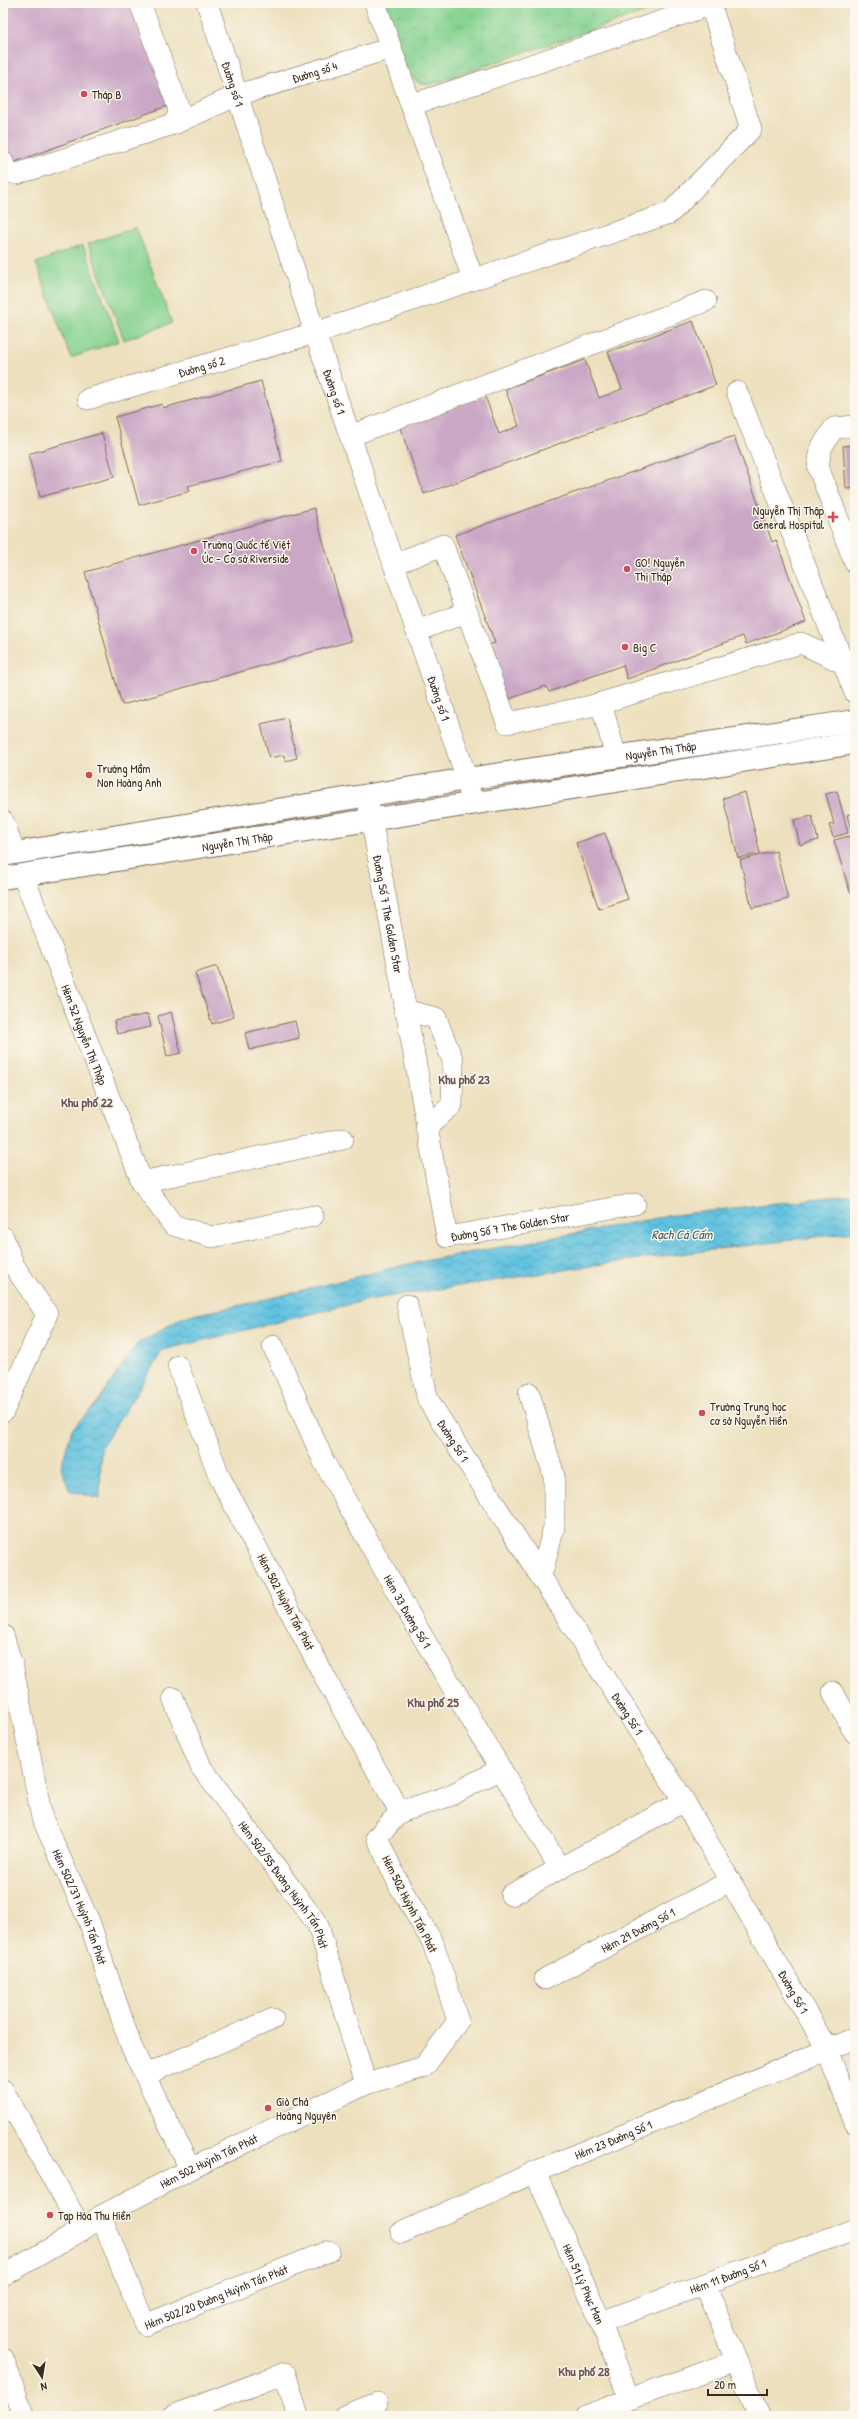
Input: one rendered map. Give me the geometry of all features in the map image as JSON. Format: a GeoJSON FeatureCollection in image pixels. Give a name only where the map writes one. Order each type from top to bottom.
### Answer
{"type":"FeatureCollection","features":[{"type":"Feature","properties":{"kind":"main road","name":"Nguyễn Thị Thập"},"geometry":{"type":"LineString","coordinates":[[9,854],[467,779],[855,721]]}},
{"type":"Feature","properties":{"kind":"main road","name":"Nguyễn Thị Thập"},"geometry":{"type":"LineString","coordinates":[[13,876],[855,743]]}},
{"type":"Feature","properties":{"kind":"street"},"geometry":{"type":"LineString","coordinates":[[140,3],[179,109],[176,122]]}},
{"type":"Feature","properties":{"kind":"street","name":"Đường số 1"},"geometry":{"type":"LineString","coordinates":[[207,3],[315,333],[467,779]]}},
{"type":"Feature","properties":{"kind":"street"},"geometry":{"type":"LineString","coordinates":[[375,3],[474,279]]}},
{"type":"Feature","properties":{"kind":"street"},"geometry":{"type":"LineString","coordinates":[[411,105],[710,4]]}},
{"type":"Feature","properties":{"kind":"street","name":"Đường số 2"},"geometry":{"type":"LineString","coordinates":[[88,399],[315,333],[670,213],[751,129],[710,4]]}},
{"type":"Feature","properties":{"kind":"street","name":"Đường số 4"},"geometry":{"type":"LineString","coordinates":[[3,162],[6,171],[17,174],[176,122],[238,95],[391,48]]}},
{"type":"Feature","properties":{"kind":"street"},"geometry":{"type":"LineString","coordinates":[[350,436],[706,301]]}},
{"type":"Feature","properties":{"kind":"street"},"geometry":{"type":"LineString","coordinates":[[737,392],[855,692]]}},
{"type":"Feature","properties":{"kind":"street"},"geometry":{"type":"LineString","coordinates":[[855,426],[834,428],[821,448],[818,467],[855,563]]}},
{"type":"Feature","properties":{"kind":"street"},"geometry":{"type":"LineString","coordinates":[[394,564],[443,545],[506,723],[601,703],[801,643],[844,663]]}},
{"type":"Feature","properties":{"kind":"street"},"geometry":{"type":"LineString","coordinates":[[417,631],[467,612]]}},
{"type":"Feature","properties":{"kind":"street"},"geometry":{"type":"LineString","coordinates":[[601,703],[616,757]]}},
{"type":"Feature","properties":{"kind":"street"},"geometry":{"type":"LineString","coordinates":[[467,779],[472,803]]}},
{"type":"Feature","properties":{"kind":"street","name":"Đường Số 7 The Golden Star"},"geometry":{"type":"LineString","coordinates":[[367,795],[404,1010],[446,1237],[635,1204]]}},
{"type":"Feature","properties":{"kind":"street"},"geometry":{"type":"LineString","coordinates":[[3,821],[9,854]]}},
{"type":"Feature","properties":{"kind":"street","name":"Hẻm 52 Nguyễn Thị Thập"},"geometry":{"type":"LineString","coordinates":[[13,876],[142,1182],[173,1225],[212,1237],[313,1216]]}},
{"type":"Feature","properties":{"kind":"street"},"geometry":{"type":"LineString","coordinates":[[404,1010],[436,1018],[453,1061],[452,1105],[426,1128]]}},
{"type":"Feature","properties":{"kind":"street"},"geometry":{"type":"LineString","coordinates":[[142,1182],[343,1139]]}},
{"type":"Feature","properties":{"kind":"street"},"geometry":{"type":"LineString","coordinates":[[3,1237],[14,1266],[47,1314],[3,1412]]}},
{"type":"Feature","properties":{"kind":"street","name":"Đường Số 1"},"geometry":{"type":"LineString","coordinates":[[407,1305],[428,1400],[684,1801],[827,2049],[855,2123]]}},
{"type":"Feature","properties":{"kind":"street","name":"Hẻm 33 Đường Số 1"},"geometry":{"type":"LineString","coordinates":[[273,1346],[324,1462],[408,1612],[560,1868]]}},
{"type":"Feature","properties":{"kind":"street","name":"Hẻm 502 Huỳnh Tấn Phát"},"geometry":{"type":"LineString","coordinates":[[3,2276],[82,2230],[101,2216],[190,2169],[366,2084],[424,2067],[458,2020],[433,1943],[399,1885],[376,1838],[400,1812],[329,1685],[220,1478],[178,1366]]}},
{"type":"Feature","properties":{"kind":"street"},"geometry":{"type":"LineString","coordinates":[[529,1393],[554,1476],[554,1527],[541,1576]]}},
{"type":"Feature","properties":{"kind":"street","name":"Hẻm 502/37 Huỳnh Tấn Phát"},"geometry":{"type":"LineString","coordinates":[[3,1635],[13,1668],[42,1818],[89,1921],[131,2046],[190,2169]]}},
{"type":"Feature","properties":{"kind":"street"},"geometry":{"type":"LineString","coordinates":[[833,1692],[855,1733]]}},
{"type":"Feature","properties":{"kind":"street","name":"Hẻm 502/55 Đường Huỳnh Tấn Phát"},"geometry":{"type":"LineString","coordinates":[[173,1698],[202,1767],[318,1925],[366,2084]]}},
{"type":"Feature","properties":{"kind":"street"},"geometry":{"type":"LineString","coordinates":[[400,1812],[449,1796],[501,1768]]}},
{"type":"Feature","properties":{"kind":"street"},"geometry":{"type":"LineString","coordinates":[[511,1895],[684,1801]]}},
{"type":"Feature","properties":{"kind":"street","name":"Hẻm 29 Đường Số 1"},"geometry":{"type":"LineString","coordinates":[[545,1979],[730,1881]]}},
{"type":"Feature","properties":{"kind":"street"},"geometry":{"type":"LineString","coordinates":[[145,2075],[273,2019]]}},
{"type":"Feature","properties":{"kind":"street","name":"Hẻm 23 Đường Số 1"},"geometry":{"type":"LineString","coordinates":[[401,2233],[535,2172],[855,2038]]}},
{"type":"Feature","properties":{"kind":"street"},"geometry":{"type":"LineString","coordinates":[[3,2090],[82,2230]]}},
{"type":"Feature","properties":{"kind":"street","name":"Hẻm 51 Lý Phục Man"},"geometry":{"type":"LineString","coordinates":[[535,2172],[601,2322],[629,2399]]}},
{"type":"Feature","properties":{"kind":"street","name":"Hẻm 502/20 Đường Huỳnh Tấn Phát"},"geometry":{"type":"LineString","coordinates":[[101,2216],[145,2325],[329,2251]]}},
{"type":"Feature","properties":{"kind":"street","name":"Hẻm 11 Đường Số 1"},"geometry":{"type":"LineString","coordinates":[[601,2322],[855,2229]]}},
{"type":"Feature","properties":{"kind":"street"},"geometry":{"type":"LineString","coordinates":[[705,2284],[759,2416]]}},
{"type":"Feature","properties":{"kind":"street"},"geometry":{"type":"LineString","coordinates":[[3,2358],[24,2416]]}},
{"type":"Feature","properties":{"kind":"street"},"geometry":{"type":"LineString","coordinates":[[587,2416],[629,2399],[737,2361]]}},
{"type":"Feature","properties":{"kind":"street"},"geometry":{"type":"LineString","coordinates":[[172,2416],[285,2373],[298,2416]]}},
{"type":"Feature","properties":{"kind":"street"},"geometry":{"type":"LineString","coordinates":[[344,2416],[377,2403]]}},
{"type":"Feature","properties":{"kind":"green space"},"geometry":{"type":"Polygon","coordinates":[[[383,3],[672,3],[429,85],[419,83],[409,75],[383,3]]]}},
{"type":"Feature","properties":{"kind":"green space"},"geometry":{"type":"Polygon","coordinates":[[[136,227],[172,323],[124,340],[88,244],[136,227]]]}},
{"type":"Feature","properties":{"kind":"green space"},"geometry":{"type":"Polygon","coordinates":[[[83,245],[119,341],[71,358],[36,263],[83,245]]]}},
{"type":"Feature","properties":{"kind":"water","name":"Rạch Cả Cấm"},"geometry":{"type":"Polygon","coordinates":[[[855,1194],[855,1232],[623,1261],[368,1300],[163,1350],[101,1449],[100,1499],[69,1490],[61,1467],[72,1429],[96,1404],[137,1344],[183,1317],[251,1303],[408,1264],[674,1215],[855,1194]]]}},
{"type":"Feature","properties":{"kind":"building","name":"Tháp B"},"geometry":{"type":"Polygon","coordinates":[[[3,3],[133,3],[170,105],[12,163],[3,138],[3,3]]]}},
{"type":"Feature","properties":{"kind":"building"},"geometry":{"type":"Polygon","coordinates":[[[693,321],[716,385],[424,494],[400,428],[485,396],[499,434],[519,426],[505,389],[585,360],[599,398],[622,389],[608,352],[693,321]]]}},
{"type":"Feature","properties":{"kind":"building"},"geometry":{"type":"Polygon","coordinates":[[[261,381],[282,461],[188,486],[190,491],[139,505],[115,417],[162,404],[163,408],[261,381]]]}},
{"type":"Feature","properties":{"kind":"building"},"geometry":{"type":"Polygon","coordinates":[[[102,433],[114,477],[40,497],[28,454],[102,433]]]}},
{"type":"Feature","properties":{"kind":"building","name":"GO! Nguyễn Thị Thập"},"geometry":{"type":"Polygon","coordinates":[[[734,436],[772,542],[776,540],[806,622],[746,644],[743,636],[627,679],[623,665],[549,692],[546,686],[503,701],[483,647],[495,643],[455,535],[734,436]]]}},
{"type":"Feature","properties":{"kind":"building"},"geometry":{"type":"Polygon","coordinates":[[[855,445],[855,488],[846,489],[843,446],[855,445]]]}},
{"type":"Feature","properties":{"kind":"building"},"geometry":{"type":"Polygon","coordinates":[[[314,508],[351,641],[122,705],[85,572],[314,508]]]}},
{"type":"Feature","properties":{"kind":"building"},"geometry":{"type":"Polygon","coordinates":[[[287,718],[297,758],[285,761],[284,755],[269,758],[261,724],[287,718]]]}},
{"type":"Feature","properties":{"kind":"building"},"geometry":{"type":"Polygon","coordinates":[[[837,791],[848,833],[833,837],[829,825],[834,824],[826,794],[837,791]]]}},
{"type":"Feature","properties":{"kind":"building"},"geometry":{"type":"Polygon","coordinates":[[[745,792],[760,853],[738,858],[723,798],[745,792]]]}},
{"type":"Feature","properties":{"kind":"building"},"geometry":{"type":"Polygon","coordinates":[[[854,813],[855,816],[855,844],[847,815],[854,813]]]}},
{"type":"Feature","properties":{"kind":"building"},"geometry":{"type":"Polygon","coordinates":[[[812,816],[818,840],[800,845],[794,820],[812,816]]]}},
{"type":"Feature","properties":{"kind":"building"},"geometry":{"type":"Polygon","coordinates":[[[605,833],[628,899],[599,909],[576,843],[605,833]]]}},
{"type":"Feature","properties":{"kind":"building"},"geometry":{"type":"Polygon","coordinates":[[[849,836],[855,857],[855,890],[850,892],[834,840],[849,836]]]}},
{"type":"Feature","properties":{"kind":"building"},"geometry":{"type":"Polygon","coordinates":[[[776,851],[788,899],[752,908],[740,860],[776,851]]]}},
{"type":"Feature","properties":{"kind":"building"},"geometry":{"type":"Polygon","coordinates":[[[217,966],[234,1017],[212,1024],[195,973],[217,966]]]}},
{"type":"Feature","properties":{"kind":"building"},"geometry":{"type":"Polygon","coordinates":[[[171,1012],[181,1053],[167,1056],[158,1016],[171,1012]]]}},
{"type":"Feature","properties":{"kind":"building"},"geometry":{"type":"Polygon","coordinates":[[[148,1014],[151,1027],[117,1034],[114,1021],[148,1014]]]}},
{"type":"Feature","properties":{"kind":"building"},"geometry":{"type":"Polygon","coordinates":[[[295,1021],[299,1038],[249,1050],[245,1033],[295,1021]]]}},
{"type":"Feature","properties":{"kind":"place","name":"Tháp B"},"geometry":{"type":"Point","coordinates":[84,94]}},
{"type":"Feature","properties":{"kind":"place","name":"Nguyễn Thị Thập General Hospital"},"geometry":{"type":"Point","coordinates":[833,517]}},
{"type":"Feature","properties":{"kind":"place","name":"Trường Quốc tế Việt Úc - Cơ sở Riverside"},"geometry":{"type":"Point","coordinates":[194,551]}},
{"type":"Feature","properties":{"kind":"place","name":"GO! Nguyễn Thị Thập"},"geometry":{"type":"Point","coordinates":[627,569]}},
{"type":"Feature","properties":{"kind":"place","name":"Big C"},"geometry":{"type":"Point","coordinates":[625,647]}},
{"type":"Feature","properties":{"kind":"place","name":"Trường Mầm Non Hoàng Anh"},"geometry":{"type":"Point","coordinates":[89,775]}},
{"type":"Feature","properties":{"kind":"place","name":"Trường Trung học cơ sở Nguyễn Hiền"},"geometry":{"type":"Point","coordinates":[702,1413]}},
{"type":"Feature","properties":{"kind":"place","name":"Giò Chả Hoàng Nguyên"},"geometry":{"type":"Point","coordinates":[268,2108]}},
{"type":"Feature","properties":{"kind":"place","name":"Tạp Hóa Thu Hiền"},"geometry":{"type":"Point","coordinates":[50,2215]}},
{"type":"Feature","properties":{"kind":"district","name":"Khu phố 23"},"geometry":{"type":"Point","coordinates":[464,1079]}},
{"type":"Feature","properties":{"kind":"district","name":"Khu phố 22"},"geometry":{"type":"Point","coordinates":[87,1102]}},
{"type":"Feature","properties":{"kind":"district","name":"Khu phố 25"},"geometry":{"type":"Point","coordinates":[433,1702]}},
{"type":"Feature","properties":{"kind":"district","name":"Khu phố 28"},"geometry":{"type":"Point","coordinates":[584,2371]}}]}
